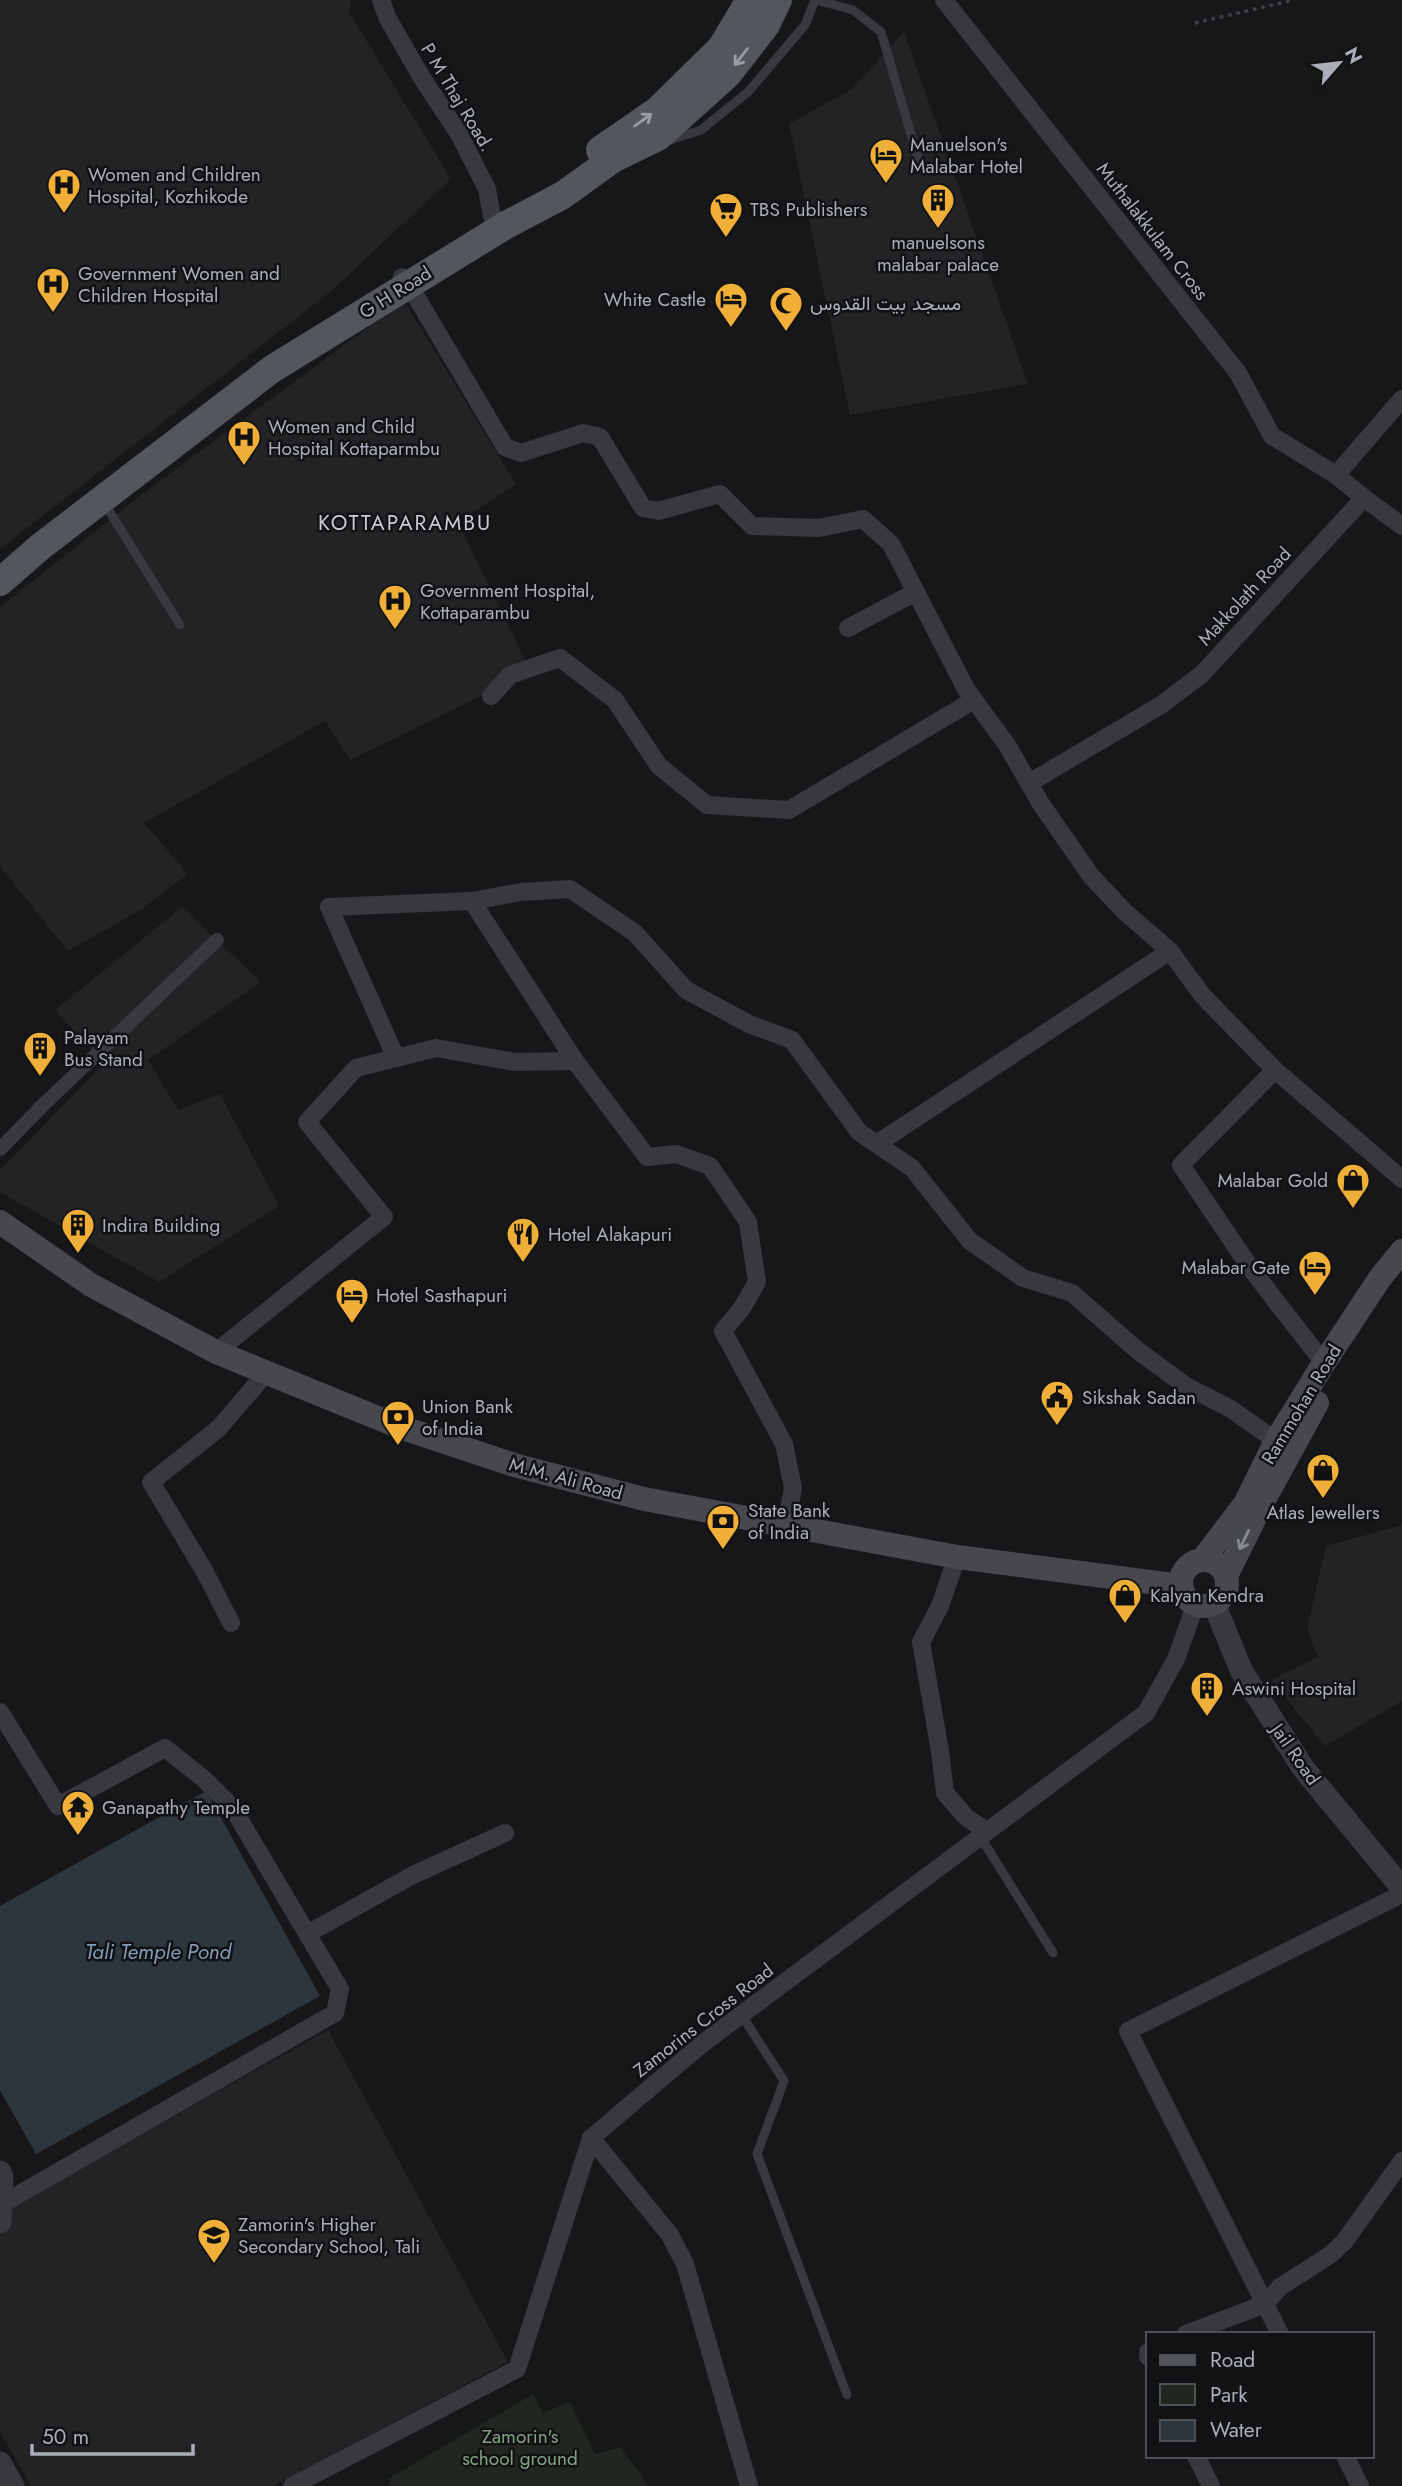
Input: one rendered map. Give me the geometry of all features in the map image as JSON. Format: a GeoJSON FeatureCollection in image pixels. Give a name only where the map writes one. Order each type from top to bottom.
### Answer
{"type":"FeatureCollection","features":[{"type":"Feature","properties":{"kind":"main road","name":"G H Road"},"geometry":{"type":"LineString","coordinates":[[0,582],[40,547],[272,369],[492,217],[542,190],[658,110],[721,48],[750,0]]}},
{"type":"Feature","properties":{"kind":"main road","name":"G H Road"},"geometry":{"type":"LineString","coordinates":[[0,558],[253,362],[564,195],[613,159],[658,137],[728,74],[766,25],[778,0]]}},
{"type":"Feature","properties":{"kind":"main road","name":"M.M. Ali Road"},"geometry":{"type":"LineString","coordinates":[[0,1222],[91,1285],[216,1352],[400,1427],[514,1465],[644,1499],[957,1557],[1181,1586]]}},
{"type":"Feature","properties":{"kind":"main road","name":"Rammohan Road"},"geometry":{"type":"LineString","coordinates":[[1203,1559],[1245,1504],[1276,1441],[1324,1363],[1380,1278],[1402,1251]]}},
{"type":"Feature","properties":{"kind":"main road","name":"Rammohan Road"},"geometry":{"type":"LineString","coordinates":[[1226,1576],[1260,1507],[1333,1374],[1388,1286],[1402,1270]]}},
{"type":"Feature","properties":{"kind":"main road"},"geometry":{"type":"LineString","coordinates":[[1203,1559],[1218,1563],[1226,1576],[1227,1587],[1223,1597],[1205,1605],[1184,1597],[1181,1586],[1183,1572],[1192,1562],[1203,1559]]}},
{"type":"Feature","properties":{"kind":"street","name":"P M Thaj Road."},"geometry":{"type":"LineString","coordinates":[[381,0],[387,17],[422,78],[459,134],[476,167],[487,189],[492,217]]}},
{"type":"Feature","properties":{"kind":"street","name":"Muthalakkulam Cross"},"geometry":{"type":"LineString","coordinates":[[944,0],[1238,373],[1272,436],[1336,475]]}},
{"type":"Feature","properties":{"kind":"street"},"geometry":{"type":"LineString","coordinates":[[404,279],[505,447],[520,453],[583,433],[600,437],[643,508],[658,511],[720,494],[752,526],[819,528],[863,519],[891,544],[966,689],[1007,745],[1041,804],[1091,876],[1125,912],[1170,951],[1202,995],[1275,1070],[1402,1179]]}},
{"type":"Feature","properties":{"kind":"street"},"geometry":{"type":"LineString","coordinates":[[1402,399],[1336,475],[1402,526]]}},
{"type":"Feature","properties":{"kind":"street","name":"Makkolath Road"},"geometry":{"type":"LineString","coordinates":[[1029,783],[1161,705],[1202,674],[1364,498]]}},
{"type":"Feature","properties":{"kind":"street"},"geometry":{"type":"LineString","coordinates":[[848,628],[916,592]]}},
{"type":"Feature","properties":{"kind":"street"},"geometry":{"type":"LineString","coordinates":[[491,696],[510,675],[560,658],[615,700],[659,766],[707,805],[789,810],[974,700]]}},
{"type":"Feature","properties":{"kind":"street"},"geometry":{"type":"LineString","coordinates":[[396,1058],[329,907],[472,901],[521,892],[570,889],[635,933],[686,990],[749,1024],[792,1040],[859,1132],[912,1168],[970,1241],[1023,1278],[1072,1293],[1137,1350],[1186,1386],[1231,1409],[1276,1441]]}},
{"type":"Feature","properties":{"kind":"street"},"geometry":{"type":"LineString","coordinates":[[472,901],[575,1061],[647,1157],[676,1154],[710,1166],[748,1222],[757,1282],[742,1308],[723,1331],[785,1444],[793,1488],[786,1525]]}},
{"type":"Feature","properties":{"kind":"street"},"geometry":{"type":"LineString","coordinates":[[0,1149],[216,940]]}},
{"type":"Feature","properties":{"kind":"street"},"geometry":{"type":"LineString","coordinates":[[878,1143],[1170,951]]}},
{"type":"Feature","properties":{"kind":"street"},"geometry":{"type":"LineString","coordinates":[[216,1352],[384,1217],[307,1122],[356,1068],[436,1048],[515,1062],[575,1061]]}},
{"type":"Feature","properties":{"kind":"street"},"geometry":{"type":"LineString","coordinates":[[1275,1070],[1181,1165],[1251,1269],[1324,1363]]}},
{"type":"Feature","properties":{"kind":"street"},"geometry":{"type":"LineString","coordinates":[[231,1623],[205,1572],[151,1482],[218,1429],[267,1372]]}},
{"type":"Feature","properties":{"kind":"street"},"geometry":{"type":"LineString","coordinates":[[957,1557],[940,1606],[921,1642],[945,1793],[984,1834]]}},
{"type":"Feature","properties":{"kind":"street","name":"Zamorins Cross Road"},"geometry":{"type":"LineString","coordinates":[[591,2138],[741,2014],[1146,1713],[1205,1605]]}},
{"type":"Feature","properties":{"kind":"street","name":"Jail Road"},"geometry":{"type":"LineString","coordinates":[[1205,1605],[1242,1672],[1303,1768],[1402,1888]]}},
{"type":"Feature","properties":{"kind":"street"},"geometry":{"type":"LineString","coordinates":[[0,1712],[58,1806],[165,1748],[204,1779],[232,1807],[340,1989],[335,2013],[1,2213]]}},
{"type":"Feature","properties":{"kind":"street"},"geometry":{"type":"LineString","coordinates":[[309,1933],[413,1875],[505,1833]]}},
{"type":"Feature","properties":{"kind":"street"},"geometry":{"type":"LineString","coordinates":[[1279,2332],[1128,2031],[1402,1894]]}},
{"type":"Feature","properties":{"kind":"street"},"geometry":{"type":"LineString","coordinates":[[292,2486],[517,2369],[591,2138]]}},
{"type":"Feature","properties":{"kind":"street"},"geometry":{"type":"LineString","coordinates":[[591,2138],[670,2235],[685,2264],[749,2486]]}},
{"type":"Feature","properties":{"kind":"street"},"geometry":{"type":"LineString","coordinates":[[1191,2332],[1265,2304],[1280,2287],[1331,2256],[1402,2161]]}},
{"type":"Feature","properties":{"kind":"street"},"geometry":{"type":"LineString","coordinates":[[0,2172],[1,2213]]}},
{"type":"Feature","properties":{"kind":"street"},"geometry":{"type":"LineString","coordinates":[[1197,2458],[1211,2486]]}},
{"type":"Feature","properties":{"kind":"street"},"geometry":{"type":"LineString","coordinates":[[1346,2458],[1360,2486]]}},
{"type":"Feature","properties":{"kind":"street"},"geometry":{"type":"LineString","coordinates":[[0,2463],[13,2486]]}},
{"type":"Feature","properties":{"kind":"lane"},"geometry":{"type":"LineString","coordinates":[[613,159],[701,130],[748,92],[805,25],[816,0],[853,10],[881,32],[920,165]]}},
{"type":"Feature","properties":{"kind":"lane"},"geometry":{"type":"LineString","coordinates":[[102,500],[180,625]]}},
{"type":"Feature","properties":{"kind":"lane"},"geometry":{"type":"LineString","coordinates":[[984,1834],[1053,1953]]}},
{"type":"Feature","properties":{"kind":"lane"},"geometry":{"type":"LineString","coordinates":[[741,2014],[784,2081],[757,2154],[847,2395]]}},
{"type":"Feature","properties":{"kind":"path"},"geometry":{"type":"LineString","coordinates":[[1195,23],[1294,0]]}},
{"type":"Feature","properties":{"kind":"shaded area"},"geometry":{"type":"Polygon","coordinates":[[[0,0],[351,0],[349,12],[451,179],[330,292],[0,549],[0,0]]]}},
{"type":"Feature","properties":{"kind":"shaded area"},"geometry":{"type":"Polygon","coordinates":[[[904,32],[1028,384],[850,415],[789,124],[852,89],[904,32]]]}},
{"type":"Feature","properties":{"kind":"shaded area"},"geometry":{"type":"Polygon","coordinates":[[[404,301],[516,484],[458,522],[531,672],[350,760],[325,721],[144,823],[188,874],[139,911],[68,951],[0,866],[0,607],[149,489],[404,301]]]}},
{"type":"Feature","properties":{"kind":"shaded area"},"geometry":{"type":"Polygon","coordinates":[[[182,907],[261,982],[148,1060],[178,1110],[220,1094],[279,1206],[159,1282],[0,1192],[0,1170],[104,1064],[55,1010],[182,907]]]}},
{"type":"Feature","properties":{"kind":"shaded area"},"geometry":{"type":"Polygon","coordinates":[[[1402,1525],[1402,1701],[1325,1746],[1271,1680],[1318,1657],[1307,1629],[1326,1546],[1402,1525]]]}},
{"type":"Feature","properties":{"kind":"shaded area"},"geometry":{"type":"Polygon","coordinates":[[[328,2030],[508,2362],[273,2486],[31,2486],[0,2432],[0,2231],[6,2210],[328,2030]]]}},
{"type":"Feature","properties":{"kind":"green space","name":"Zamorin's school ground"},"geometry":{"type":"Polygon","coordinates":[[[533,2394],[543,2413],[570,2402],[595,2454],[620,2447],[649,2486],[390,2486],[388,2479],[533,2394]]]}},
{"type":"Feature","properties":{"kind":"water","name":"Tali Temple Pond"},"geometry":{"type":"Polygon","coordinates":[[[206,1791],[320,1996],[36,2154],[0,2090],[0,1906],[206,1791]]]}},
{"type":"Feature","properties":{"kind":"place","name":"Manuelson's Malabar Hotel"},"geometry":{"type":"Point","coordinates":[886,185]}},
{"type":"Feature","properties":{"kind":"place","name":"Women and Children Hospital, Kozhikode"},"geometry":{"type":"Point","coordinates":[64,215]}},
{"type":"Feature","properties":{"kind":"place","name":"manuelsons malabar palace"},"geometry":{"type":"Point","coordinates":[938,230]}},
{"type":"Feature","properties":{"kind":"place","name":"TBS Publishers"},"geometry":{"type":"Point","coordinates":[726,239]}},
{"type":"Feature","properties":{"kind":"place","name":"Government Women and Children Hospital"},"geometry":{"type":"Point","coordinates":[53,314]}},
{"type":"Feature","properties":{"kind":"place","name":"White Castle"},"geometry":{"type":"Point","coordinates":[731,329]}},
{"type":"Feature","properties":{"kind":"place","name":"مسجد بیت القدوس"},"geometry":{"type":"Point","coordinates":[786,333]}},
{"type":"Feature","properties":{"kind":"place","name":"Women and Child Hospital Kottaparmbu"},"geometry":{"type":"Point","coordinates":[244,467]}},
{"type":"Feature","properties":{"kind":"place","name":"Government Hospital, Kottaparambu"},"geometry":{"type":"Point","coordinates":[395,631]}},
{"type":"Feature","properties":{"kind":"place","name":"Palayam Bus Stand"},"geometry":{"type":"Point","coordinates":[40,1078]}},
{"type":"Feature","properties":{"kind":"place","name":"Malabar Gold"},"geometry":{"type":"Point","coordinates":[1353,1210]}},
{"type":"Feature","properties":{"kind":"place","name":"Indira Building"},"geometry":{"type":"Point","coordinates":[78,1255]}},
{"type":"Feature","properties":{"kind":"place","name":"Hotel Alakapuri"},"geometry":{"type":"Point","coordinates":[523,1264]}},
{"type":"Feature","properties":{"kind":"place","name":"Malabar Gate"},"geometry":{"type":"Point","coordinates":[1315,1297]}},
{"type":"Feature","properties":{"kind":"place","name":"Hotel Sasthapuri"},"geometry":{"type":"Point","coordinates":[352,1325]}},
{"type":"Feature","properties":{"kind":"place","name":"Sikshak Sadan"},"geometry":{"type":"Point","coordinates":[1057,1427]}},
{"type":"Feature","properties":{"kind":"place","name":"Union Bank of India"},"geometry":{"type":"Point","coordinates":[398,1447]}},
{"type":"Feature","properties":{"kind":"place","name":"Atlas Jewellers"},"geometry":{"type":"Point","coordinates":[1323,1500]}},
{"type":"Feature","properties":{"kind":"place","name":"State Bank of India"},"geometry":{"type":"Point","coordinates":[723,1551]}},
{"type":"Feature","properties":{"kind":"place","name":"Kalyan Kendra"},"geometry":{"type":"Point","coordinates":[1125,1625]}},
{"type":"Feature","properties":{"kind":"place","name":"Aswini Hospital"},"geometry":{"type":"Point","coordinates":[1207,1718]}},
{"type":"Feature","properties":{"kind":"place","name":"Ganapathy Temple"},"geometry":{"type":"Point","coordinates":[78,1837]}},
{"type":"Feature","properties":{"kind":"place","name":"Zamorin's Higher Secondary School, Tali"},"geometry":{"type":"Point","coordinates":[214,2265]}},
{"type":"Feature","properties":{"kind":"district","name":"KOTTAPARAMBU"},"geometry":{"type":"Point","coordinates":[405,523]}}]}
